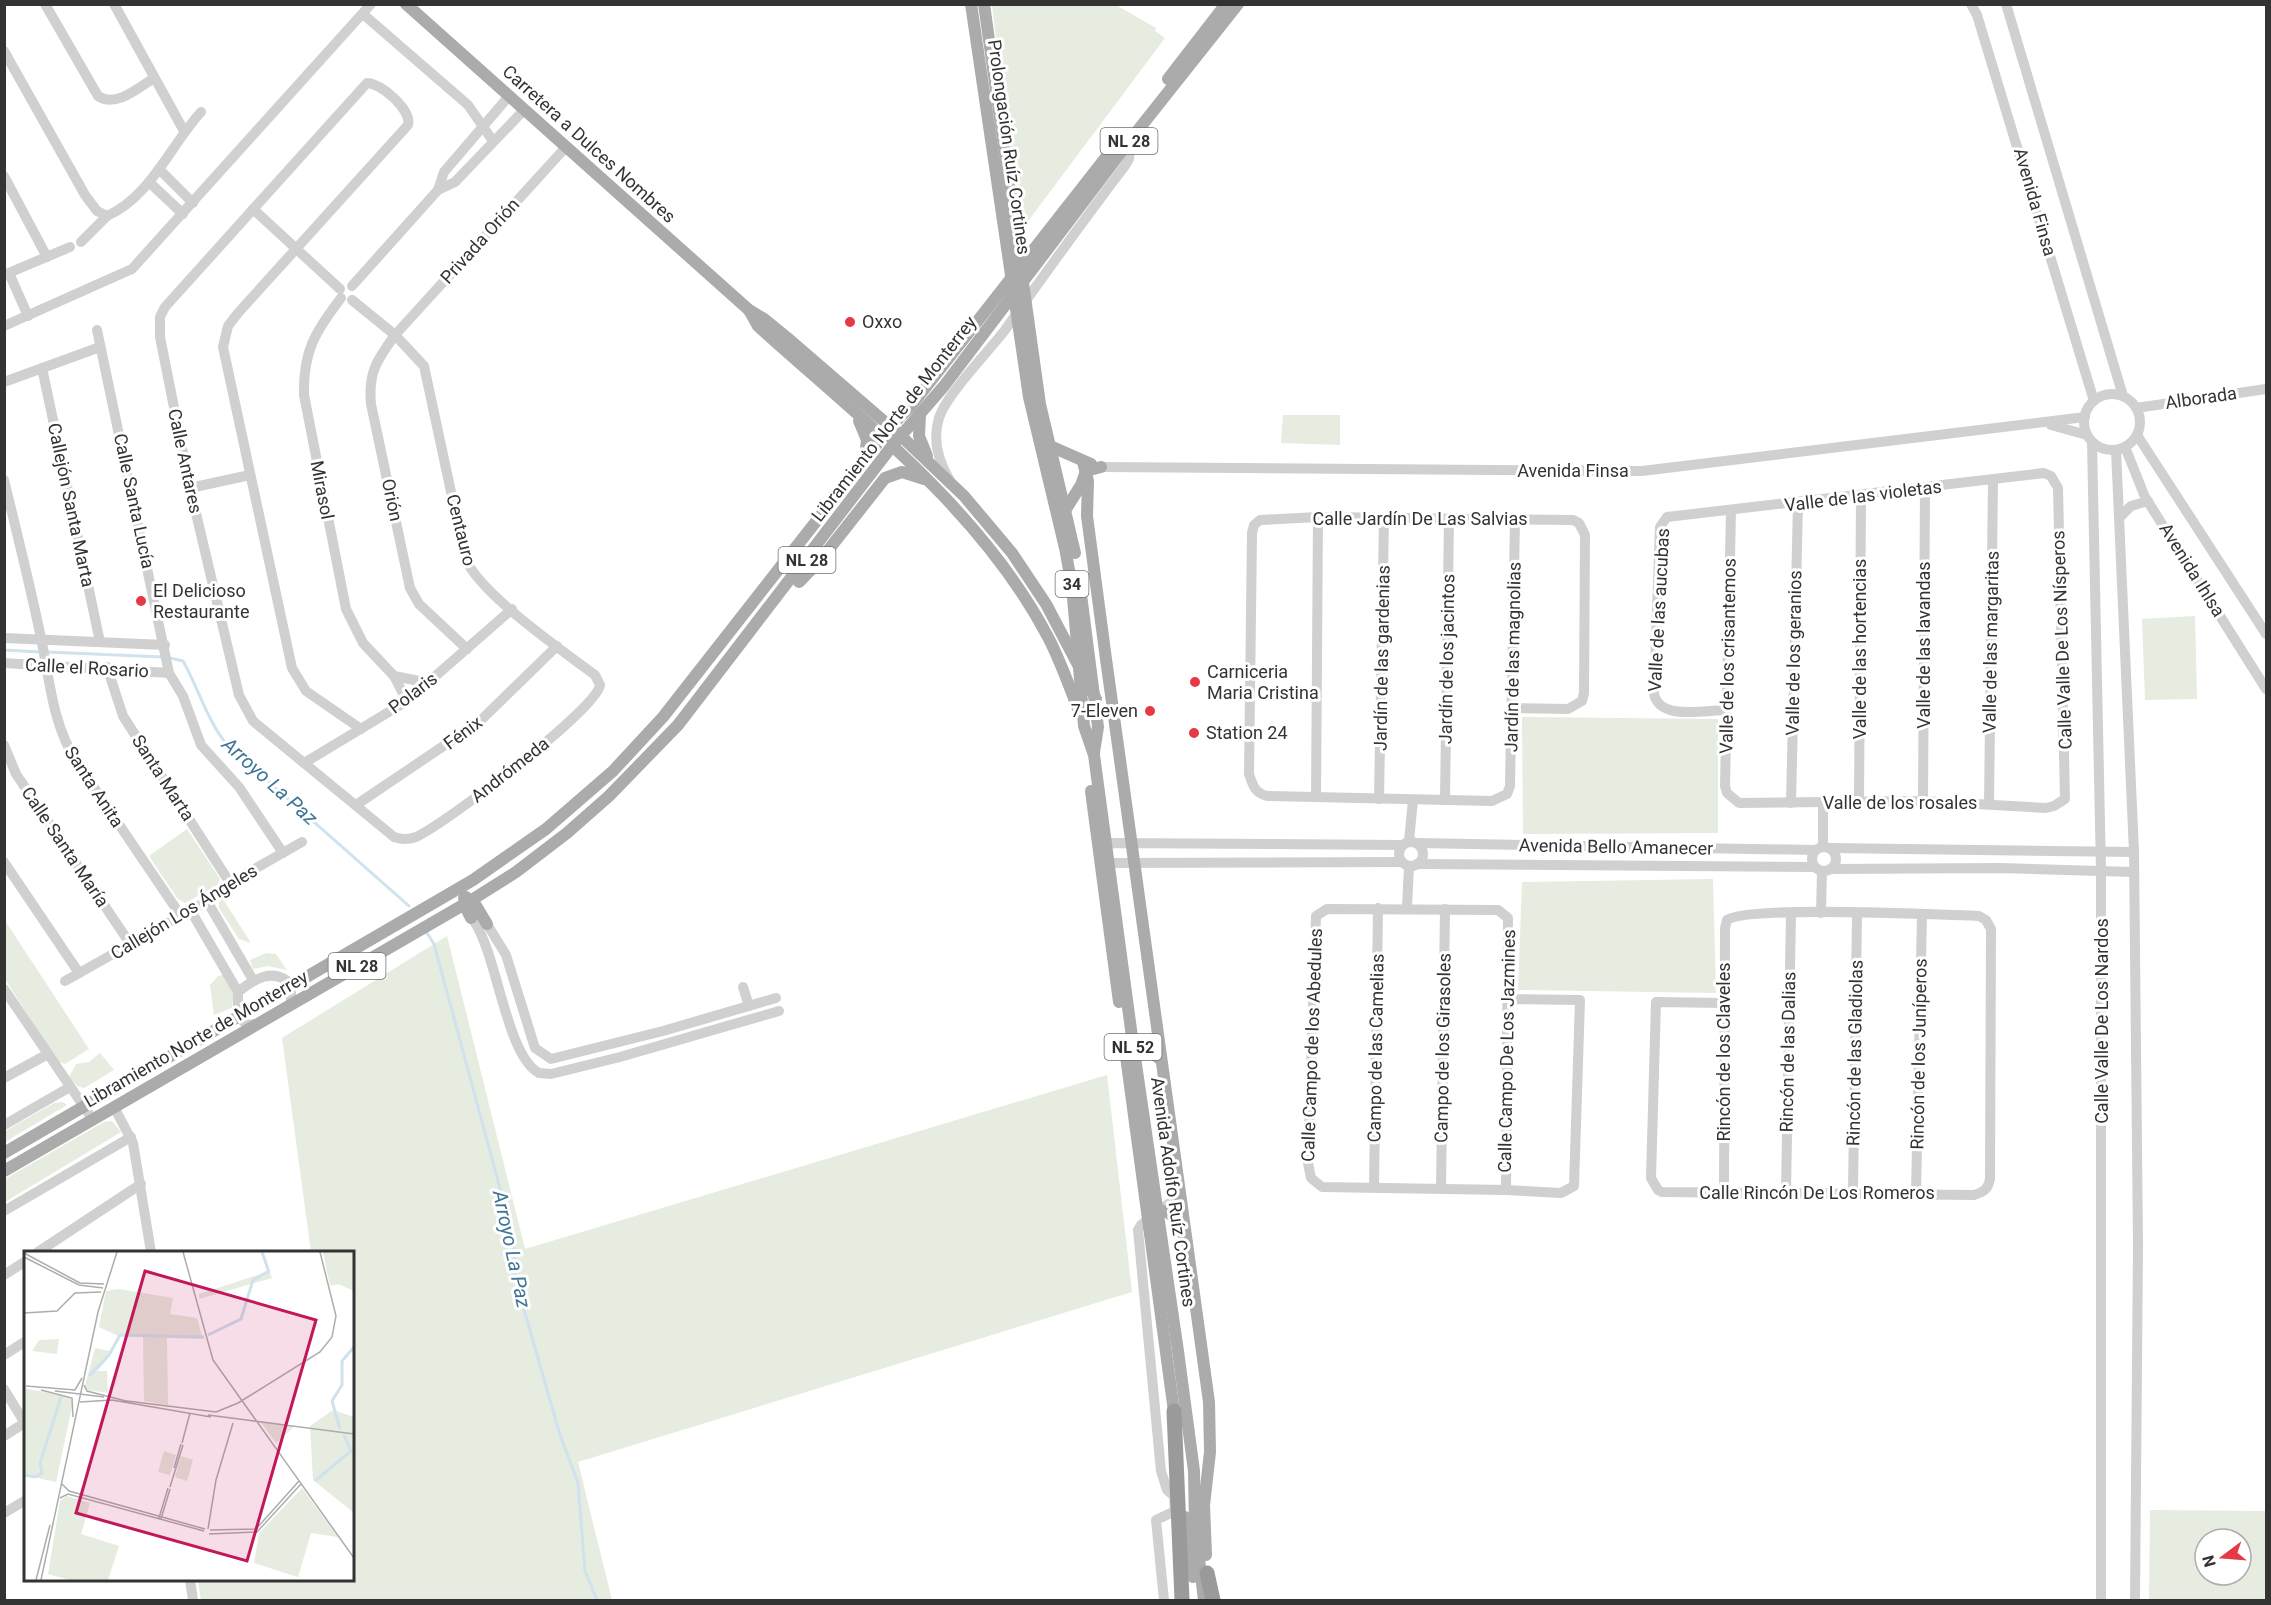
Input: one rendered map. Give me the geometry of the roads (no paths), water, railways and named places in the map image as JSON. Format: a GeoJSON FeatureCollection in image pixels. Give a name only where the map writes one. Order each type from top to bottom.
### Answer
{"type":"FeatureCollection","features":[{"type":"Feature","properties":{"kind":"highway"},"geometry":{"type":"LineString","coordinates":[[1174,1411],[1180,1596]]}},
{"type":"Feature","properties":{"kind":"highway"},"geometry":{"type":"LineString","coordinates":[[1207,1573],[1214,1600]]}},
{"type":"Feature","properties":{"kind":"main road","name":"Carretera a Dulces Nombres"},"geometry":{"type":"LineString","coordinates":[[406,4],[749,310],[759,326],[860,410],[887,442],[930,482],[995,554],[1023,596],[1049,638],[1084,726]]}},
{"type":"Feature","properties":{"kind":"main road","name":"Prolongación Ruíz Cortines"},"geometry":{"type":"LineString","coordinates":[[971,4],[1010,277],[1019,297]]}},
{"type":"Feature","properties":{"kind":"main road","name":"Prolongación Ruíz Cortines"},"geometry":{"type":"LineString","coordinates":[[984,4],[1023,281]]}},
{"type":"Feature","properties":{"kind":"main road"},"geometry":{"type":"LineString","coordinates":[[4,1153],[420,912],[511,855],[546,829],[613,771],[663,717],[863,465],[887,442],[890,427],[915,410],[1010,277],[1226,4]]}},
{"type":"Feature","properties":{"kind":"main road","name":"NL 28"},"geometry":{"type":"LineString","coordinates":[[1023,281],[1238,4]]}},
{"type":"Feature","properties":{"kind":"main road"},"geometry":{"type":"LineString","coordinates":[[1015,226],[1018,234],[1024,239],[1037,235],[1064,200],[1101,164]]}},
{"type":"Feature","properties":{"kind":"main road","name":"Avenida Adolfo Ruíz Cortines"},"geometry":{"type":"LineString","coordinates":[[1023,281],[1016,313],[1036,434],[1065,548],[1072,586],[1084,726],[1094,755]]}},
{"type":"Feature","properties":{"kind":"main road","name":"Avenida Adolfo Ruíz Cortines"},"geometry":{"type":"LineString","coordinates":[[1019,297],[1040,404],[1066,509],[1095,699],[1098,727],[1094,755],[1102,851],[1132,1037],[1154,1216],[1194,1471],[1195,1526],[1204,1600]]}},
{"type":"Feature","properties":{"kind":"main road","name":"Libramiento Norte de Monterrey"},"geometry":{"type":"LineString","coordinates":[[4,1171],[494,886],[544,851],[609,796],[678,725],[767,612],[874,472],[887,442],[901,436],[915,410],[1019,297]]}},
{"type":"Feature","properties":{"kind":"main road","name":"Carretera a Dulces Nombres"},"geometry":{"type":"LineString","coordinates":[[860,410],[890,427],[930,463],[950,482],[1012,553],[1046,604],[1095,699]]}},
{"type":"Feature","properties":{"kind":"main road"},"geometry":{"type":"LineString","coordinates":[[863,465],[868,451],[860,410],[889,413],[915,410]]}},
{"type":"Feature","properties":{"kind":"main road"},"geometry":{"type":"LineString","coordinates":[[915,410],[919,436],[930,463]]}},
{"type":"Feature","properties":{"kind":"main road"},"geometry":{"type":"LineString","coordinates":[[1050,446],[1085,466],[1101,467]]}},
{"type":"Feature","properties":{"kind":"main road"},"geometry":{"type":"LineString","coordinates":[[874,472],[890,462],[903,463],[918,470]]}},
{"type":"Feature","properties":{"kind":"main road"},"geometry":{"type":"LineString","coordinates":[[1066,509],[1081,485],[1085,466]]}},
{"type":"Feature","properties":{"kind":"main road"},"geometry":{"type":"LineString","coordinates":[[1085,466],[1087,516],[1133,843],[1160,1059],[1195,1291],[1210,1427],[1204,1504],[1207,1573]]}},
{"type":"Feature","properties":{"kind":"main road"},"geometry":{"type":"LineString","coordinates":[[767,612],[822,558],[885,478],[902,472],[930,482]]}},
{"type":"Feature","properties":{"kind":"main road"},"geometry":{"type":"LineString","coordinates":[[1085,630],[1106,659]]}},
{"type":"Feature","properties":{"kind":"main road"},"geometry":{"type":"LineString","coordinates":[[1084,726],[1154,1216],[1151,1225],[1151,1250],[1167,1355],[1196,1600]]}},
{"type":"Feature","properties":{"kind":"main road"},"geometry":{"type":"LineString","coordinates":[[473,919],[466,901],[469,892],[506,868],[511,855]]}},
{"type":"Feature","properties":{"kind":"main road"},"geometry":{"type":"LineString","coordinates":[[487,924],[485,902],[494,886]]}},
{"type":"Feature","properties":{"kind":"main road"},"geometry":{"type":"LineString","coordinates":[[420,912],[437,910],[456,899],[466,901],[487,924]]}},
{"type":"Feature","properties":{"kind":"main road"},"geometry":{"type":"LineString","coordinates":[[446,915],[459,913],[473,919]]}},
{"type":"Feature","properties":{"kind":"main road"},"geometry":{"type":"LineString","coordinates":[[1132,1037],[1160,1059]]}},
{"type":"Feature","properties":{"kind":"main road"},"geometry":{"type":"LineString","coordinates":[[1154,1216],[1166,1211],[1179,1221],[1195,1291]]}},
{"type":"Feature","properties":{"kind":"street"},"geometry":{"type":"LineString","coordinates":[[45,4],[98,96],[104,100],[114,100],[154,78]]}},
{"type":"Feature","properties":{"kind":"street"},"geometry":{"type":"LineString","coordinates":[[114,4],[184,131]]}},
{"type":"Feature","properties":{"kind":"street"},"geometry":{"type":"LineString","coordinates":[[5,323],[28,316],[132,269],[371,4]]}},
{"type":"Feature","properties":{"kind":"street","name":"Avenida Finsa"},"geometry":{"type":"LineString","coordinates":[[1971,4],[1977,15],[2023,160],[2094,401]]}},
{"type":"Feature","properties":{"kind":"street","name":"Avenida Finsa"},"geometry":{"type":"LineString","coordinates":[[2006,4],[2123,396]]}},
{"type":"Feature","properties":{"kind":"street"},"geometry":{"type":"LineString","coordinates":[[363,14],[468,105],[493,141]]}},
{"type":"Feature","properties":{"kind":"street"},"geometry":{"type":"LineString","coordinates":[[4,51],[90,203],[97,211],[107,216]]}},
{"type":"Feature","properties":{"kind":"street","name":"Calle Antares"},"geometry":{"type":"LineString","coordinates":[[296,249],[408,125],[410,119],[405,108],[375,84],[367,83],[165,307],[160,316],[159,338],[190,488],[234,680],[244,710],[253,721],[394,837],[401,840]]}},
{"type":"Feature","properties":{"kind":"street"},"geometry":{"type":"LineString","coordinates":[[438,190],[444,172],[508,96]]}},
{"type":"Feature","properties":{"kind":"street"},"geometry":{"type":"LineString","coordinates":[[340,294],[343,286],[352,285],[438,190],[455,182],[524,110]]}},
{"type":"Feature","properties":{"kind":"street"},"geometry":{"type":"LineString","coordinates":[[28,316],[7,274],[75,244],[107,216],[126,204],[149,182],[184,131],[201,112]]}},
{"type":"Feature","properties":{"kind":"street"},"geometry":{"type":"LineString","coordinates":[[1019,297],[1124,167],[1129,159],[1131,139]]}},
{"type":"Feature","properties":{"kind":"street","name":"Privada Orión"},"geometry":{"type":"LineString","coordinates":[[395,335],[566,147]]}},
{"type":"Feature","properties":{"kind":"street"},"geometry":{"type":"LineString","coordinates":[[159,169],[193,203]]}},
{"type":"Feature","properties":{"kind":"street"},"geometry":{"type":"LineString","coordinates":[[6,181],[47,257]]}},
{"type":"Feature","properties":{"kind":"street"},"geometry":{"type":"LineString","coordinates":[[149,182],[183,214]]}},
{"type":"Feature","properties":{"kind":"street"},"geometry":{"type":"LineString","coordinates":[[252,209],[296,249],[348,302],[356,293],[352,285]]}},
{"type":"Feature","properties":{"kind":"street"},"geometry":{"type":"LineString","coordinates":[[296,249],[238,313],[224,336],[226,363],[292,668],[306,691],[361,729]]}},
{"type":"Feature","properties":{"kind":"street","name":"Mirasol"},"geometry":{"type":"LineString","coordinates":[[340,294],[307,351],[304,395],[346,609],[363,643],[394,676],[406,701]]}},
{"type":"Feature","properties":{"kind":"street","name":"Centauro"},"geometry":{"type":"LineString","coordinates":[[352,300],[395,335],[422,361],[467,565],[476,577],[512,609],[598,680]]}},
{"type":"Feature","properties":{"kind":"street"},"geometry":{"type":"LineString","coordinates":[[950,482],[938,456],[939,417],[1016,313]]}},
{"type":"Feature","properties":{"kind":"street","name":"Calle Santa Lucía"},"geometry":{"type":"LineString","coordinates":[[97,330],[169,671],[183,696],[201,745],[239,787],[283,853]]}},
{"type":"Feature","properties":{"kind":"street","name":"Orión"},"geometry":{"type":"LineString","coordinates":[[395,335],[377,359],[370,388],[410,588],[419,604],[467,649]]}},
{"type":"Feature","properties":{"kind":"street"},"geometry":{"type":"LineString","coordinates":[[4,382],[100,347]]}},
{"type":"Feature","properties":{"kind":"street","name":"Callejón Santa Marta"},"geometry":{"type":"LineString","coordinates":[[42,368],[100,642]]}},
{"type":"Feature","properties":{"kind":"street","name":"Alborada"},"geometry":{"type":"LineString","coordinates":[[2136,408],[2266,388]]}},
{"type":"Feature","properties":{"kind":"street"},"geometry":{"type":"LineString","coordinates":[[2104,396],[2123,396],[2136,408],[2140,417],[2138,435],[2121,449],[2099,447],[2090,438],[2085,417],[2094,401],[2104,396]]}},
{"type":"Feature","properties":{"kind":"street","name":"Avenida Finsa"},"geometry":{"type":"LineString","coordinates":[[1101,467],[1642,471],[2085,417]]}},
{"type":"Feature","properties":{"kind":"street","name":"Avenida Finsa"},"geometry":{"type":"LineString","coordinates":[[2042,423],[2090,438]]}},
{"type":"Feature","properties":{"kind":"street","name":"Avenida Ihlsa"},"geometry":{"type":"LineString","coordinates":[[2138,435],[2266,634]]}},
{"type":"Feature","properties":{"kind":"street","name":"Calle Valle De Los Nardos"},"geometry":{"type":"LineString","coordinates":[[2090,438],[2101,852],[2101,1600]]}},
{"type":"Feature","properties":{"kind":"street","name":"Avenida Ihlsa"},"geometry":{"type":"LineString","coordinates":[[2121,449],[2148,501],[2266,689]]}},
{"type":"Feature","properties":{"kind":"street","name":"Calle Valle De Los Nardos"},"geometry":{"type":"LineString","coordinates":[[2121,449],[2120,517],[2134,852],[2138,1245],[2135,1600]]}},
{"type":"Feature","properties":{"kind":"street","name":"Valle de las violetas"},"geometry":{"type":"LineString","coordinates":[[1667,517],[1925,489],[2044,473],[2055,482]]}},
{"type":"Feature","properties":{"kind":"street"},"geometry":{"type":"LineString","coordinates":[[190,488],[250,475]]}},
{"type":"Feature","properties":{"kind":"street","name":"Santa Anita"},"geometry":{"type":"LineString","coordinates":[[4,480],[42,642],[52,705],[66,745],[226,968],[238,992]]}},
{"type":"Feature","properties":{"kind":"street","name":"Valle de las margaritas"},"geometry":{"type":"LineString","coordinates":[[1989,804],[1993,481]]}},
{"type":"Feature","properties":{"kind":"street","name":"Calle Valle De Los Nísperos"},"geometry":{"type":"LineString","coordinates":[[2055,482],[2058,488],[2065,799]]}},
{"type":"Feature","properties":{"kind":"street","name":"Valle de las lavandas"},"geometry":{"type":"LineString","coordinates":[[1923,801],[1925,489]]}},
{"type":"Feature","properties":{"kind":"street","name":"Valle de las hortencias"},"geometry":{"type":"LineString","coordinates":[[1859,803],[1861,496]]}},
{"type":"Feature","properties":{"kind":"street"},"geometry":{"type":"LineString","coordinates":[[2120,517],[2131,506],[2148,501]]}},
{"type":"Feature","properties":{"kind":"street","name":"Valle de los geranios"},"geometry":{"type":"LineString","coordinates":[[1791,803],[1798,503]]}},
{"type":"Feature","properties":{"kind":"street","name":"Valle de los crisantemos"},"geometry":{"type":"LineString","coordinates":[[1731,510],[1725,786],[1732,800]]}},
{"type":"Feature","properties":{"kind":"street"},"geometry":{"type":"LineString","coordinates":[[1318,517],[1316,797],[1445,800]]}},
{"type":"Feature","properties":{"kind":"street","name":"Calle Jardín De Las Salvias"},"geometry":{"type":"LineString","coordinates":[[1316,797],[1259,794],[1249,774],[1252,533],[1254,525],[1260,520],[1318,517],[1449,518],[1573,520],[1580,523],[1585,535],[1582,701],[1568,709],[1513,708]]}},
{"type":"Feature","properties":{"kind":"street","name":"Valle de las aucubas"},"geometry":{"type":"LineString","coordinates":[[1667,517],[1660,527],[1654,694],[1656,703],[1667,711],[1727,710]]}},
{"type":"Feature","properties":{"kind":"street","name":"Jardín de las gardenias"},"geometry":{"type":"LineString","coordinates":[[1379,799],[1384,518]]}},
{"type":"Feature","properties":{"kind":"street","name":"Jardín de los jacintos"},"geometry":{"type":"LineString","coordinates":[[1445,800],[1449,518]]}},
{"type":"Feature","properties":{"kind":"street","name":"Jardín de las magnolias"},"geometry":{"type":"LineString","coordinates":[[1445,800],[1492,801],[1507,794],[1510,786],[1515,519]]}},
{"type":"Feature","properties":{"kind":"street","name":"Polaris"},"geometry":{"type":"LineString","coordinates":[[304,763],[406,701],[512,609]]}},
{"type":"Feature","properties":{"kind":"street"},"geometry":{"type":"LineString","coordinates":[[4,638],[42,642],[100,642],[165,647]]}},
{"type":"Feature","properties":{"kind":"street","name":"Fénix"},"geometry":{"type":"LineString","coordinates":[[356,805],[479,722],[557,646]]}},
{"type":"Feature","properties":{"kind":"street","name":"Calle el Rosario"},"geometry":{"type":"LineString","coordinates":[[4,663],[46,663],[169,671]]}},
{"type":"Feature","properties":{"kind":"street","name":"Santa Marta"},"geometry":{"type":"LineString","coordinates":[[107,667],[123,716],[230,883]]}},
{"type":"Feature","properties":{"kind":"street"},"geometry":{"type":"LineString","coordinates":[[394,676],[429,683]]}},
{"type":"Feature","properties":{"kind":"street","name":"Andrómeda"},"geometry":{"type":"LineString","coordinates":[[401,840],[416,837],[458,809],[552,737],[596,695],[599,690],[598,680]]}},
{"type":"Feature","properties":{"kind":"street","name":"Calle Santa María"},"geometry":{"type":"LineString","coordinates":[[4,745],[16,774],[131,945]]}},
{"type":"Feature","properties":{"kind":"street","name":"Valle de los rosales"},"geometry":{"type":"LineString","coordinates":[[1732,800],[1739,803],[1923,801],[2046,808],[2054,807],[2065,799]]}},
{"type":"Feature","properties":{"kind":"street"},"geometry":{"type":"LineString","coordinates":[[1409,864],[1398,854],[1409,843],[1413,800]]}},
{"type":"Feature","properties":{"kind":"street"},"geometry":{"type":"LineString","coordinates":[[1822,869],[1811,859],[1822,848],[1823,803]]}},
{"type":"Feature","properties":{"kind":"street","name":"Callejón Los Ángeles"},"geometry":{"type":"LineString","coordinates":[[65,981],[186,914],[230,883],[302,842]]}},
{"type":"Feature","properties":{"kind":"street","name":"Avenida Bello Amanecer"},"geometry":{"type":"LineString","coordinates":[[1102,851],[1133,843],[1266,845],[1409,843],[2134,852]]}},
{"type":"Feature","properties":{"kind":"street"},"geometry":{"type":"LineString","coordinates":[[1407,908],[1409,864],[1423,851],[1409,843]]}},
{"type":"Feature","properties":{"kind":"street"},"geometry":{"type":"LineString","coordinates":[[1236,845],[1237,863]]}},
{"type":"Feature","properties":{"kind":"street"},"geometry":{"type":"LineString","coordinates":[[1265,864],[1266,845]]}},
{"type":"Feature","properties":{"kind":"street"},"geometry":{"type":"LineString","coordinates":[[1608,846],[1604,855],[1608,866]]}},
{"type":"Feature","properties":{"kind":"street"},"geometry":{"type":"LineString","coordinates":[[1631,866],[1634,856],[1632,847]]}},
{"type":"Feature","properties":{"kind":"street"},"geometry":{"type":"LineString","coordinates":[[1821,913],[1822,869],[1836,856],[1822,848]]}},
{"type":"Feature","properties":{"kind":"street"},"geometry":{"type":"LineString","coordinates":[[1999,849],[2000,868]]}},
{"type":"Feature","properties":{"kind":"street"},"geometry":{"type":"LineString","coordinates":[[2025,850],[2025,868]]}},
{"type":"Feature","properties":{"kind":"street","name":"Avenida Bello Amanecer"},"geometry":{"type":"LineString","coordinates":[[1102,851],[1135,862],[1822,869],[2025,868],[2133,872]]}},
{"type":"Feature","properties":{"kind":"street"},"geometry":{"type":"LineString","coordinates":[[4,861],[79,973]]}},
{"type":"Feature","properties":{"kind":"street"},"geometry":{"type":"LineString","coordinates":[[207,901],[253,980]]}},
{"type":"Feature","properties":{"kind":"street"},"geometry":{"type":"LineString","coordinates":[[1378,908],[1445,909]]}},
{"type":"Feature","properties":{"kind":"street","name":"Calle Campo de los Abedules"},"geometry":{"type":"LineString","coordinates":[[1374,1187],[1322,1187],[1311,1178],[1308,1163],[1315,920],[1318,911],[1327,909],[1378,908]]}},
{"type":"Feature","properties":{"kind":"street","name":"Campo de las Camelias"},"geometry":{"type":"LineString","coordinates":[[1374,1187],[1378,908]]}},
{"type":"Feature","properties":{"kind":"street","name":"Calle Campo De Los Jazmines"},"geometry":{"type":"LineString","coordinates":[[1445,909],[1498,910],[1504,913],[1510,926],[1506,1190]]}},
{"type":"Feature","properties":{"kind":"street","name":"Campo de los Girasoles"},"geometry":{"type":"LineString","coordinates":[[1441,1188],[1445,909]]}},
{"type":"Feature","properties":{"kind":"street"},"geometry":{"type":"LineString","coordinates":[[1791,913],[1922,915]]}},
{"type":"Feature","properties":{"kind":"street","name":"Rincón de los Claveles"},"geometry":{"type":"LineString","coordinates":[[1724,1192],[1725,928],[1727,920],[1734,916],[1791,913]]}},
{"type":"Feature","properties":{"kind":"street","name":"Rincón de las Dalias"},"geometry":{"type":"LineString","coordinates":[[1786,1191],[1791,913]]}},
{"type":"Feature","properties":{"kind":"street","name":"Rincón de las Gladiolas"},"geometry":{"type":"LineString","coordinates":[[1853,1192],[1857,913]]}},
{"type":"Feature","properties":{"kind":"street","name":"Calle Rincón De Los Romeros"},"geometry":{"type":"LineString","coordinates":[[1724,1003],[1656,1002],[1651,1178],[1654,1186],[1662,1192],[1983,1193],[1988,1188],[1990,1179],[1991,929],[1986,920],[1979,916],[1922,915]]}},
{"type":"Feature","properties":{"kind":"street","name":"Rincón de los Juníperos"},"geometry":{"type":"LineString","coordinates":[[1916,1193],[1922,915]]}},
{"type":"Feature","properties":{"kind":"street"},"geometry":{"type":"LineString","coordinates":[[473,919],[487,942],[521,1055],[538,1073],[551,1074],[620,1057],[779,1011]]}},
{"type":"Feature","properties":{"kind":"street"},"geometry":{"type":"LineString","coordinates":[[487,924],[506,955],[533,1042],[541,1053],[552,1059],[663,1031],[776,998]]}},
{"type":"Feature","properties":{"kind":"street"},"geometry":{"type":"LineString","coordinates":[[226,968],[240,959]]}},
{"type":"Feature","properties":{"kind":"street"},"geometry":{"type":"LineString","coordinates":[[257,1024],[247,1025],[238,1017],[238,992],[253,980],[276,975],[286,979],[291,986],[291,1004]]}},
{"type":"Feature","properties":{"kind":"street"},"geometry":{"type":"LineString","coordinates":[[743,987],[749,1006]]}},
{"type":"Feature","properties":{"kind":"street"},"geometry":{"type":"LineString","coordinates":[[6,996],[93,1120]]}},
{"type":"Feature","properties":{"kind":"street"},"geometry":{"type":"LineString","coordinates":[[1374,1187],[1561,1193],[1575,1186],[1580,1000],[1509,999]]}},
{"type":"Feature","properties":{"kind":"street"},"geometry":{"type":"LineString","coordinates":[[4,1078],[48,1054]]}},
{"type":"Feature","properties":{"kind":"street"},"geometry":{"type":"LineString","coordinates":[[4,1125],[70,1087]]}},
{"type":"Feature","properties":{"kind":"street"},"geometry":{"type":"LineString","coordinates":[[114,1107],[131,1137],[151,1251]]}},
{"type":"Feature","properties":{"kind":"street"},"geometry":{"type":"LineString","coordinates":[[4,1210],[131,1137]]}},
{"type":"Feature","properties":{"kind":"street"},"geometry":{"type":"LineString","coordinates":[[40,1251],[141,1184]]}},
{"type":"Feature","properties":{"kind":"street"},"geometry":{"type":"LineString","coordinates":[[1164,1600],[1156,1520],[1175,1511],[1176,1505],[1174,1496],[1163,1480],[1138,1230],[1180,1195]]}},
{"type":"Feature","properties":{"kind":"street"},"geometry":{"type":"LineString","coordinates":[[4,1275],[24,1262]]}},
{"type":"Feature","properties":{"kind":"street"},"geometry":{"type":"LineString","coordinates":[[4,1355],[24,1342]]}},
{"type":"Feature","properties":{"kind":"street"},"geometry":{"type":"LineString","coordinates":[[4,1389],[24,1422]]}},
{"type":"Feature","properties":{"kind":"street"},"geometry":{"type":"LineString","coordinates":[[4,1436],[24,1425]]}},
{"type":"Feature","properties":{"kind":"street"},"geometry":{"type":"LineString","coordinates":[[4,1513],[24,1501]]}},
{"type":"Feature","properties":{"kind":"street"},"geometry":{"type":"LineString","coordinates":[[190,1581],[193,1600]]}},
{"type":"Feature","properties":{"kind":"waterway","name":"Arroyo La Paz"},"geometry":{"type":"LineString","coordinates":[[4,650],[40,652]]}},
{"type":"Feature","properties":{"kind":"waterway","name":"Arroyo La Paz"},"geometry":{"type":"LineString","coordinates":[[47,652],[163,657]]}},
{"type":"Feature","properties":{"kind":"waterway","name":"Arroyo La Paz"},"geometry":{"type":"LineString","coordinates":[[170,658],[183,661],[214,726],[228,746],[409,906]]}},
{"type":"Feature","properties":{"kind":"waterway","name":"Arroyo La Paz"},"geometry":{"type":"LineString","coordinates":[[427,933],[434,944],[508,1218],[514,1249],[515,1278],[560,1435],[578,1483],[585,1571],[597,1600]]}},
{"type":"Feature","properties":{"kind":"place","name":"Oxxo"},"geometry":{"type":"Point","coordinates":[850,322]}},
{"type":"Feature","properties":{"kind":"place","name":"El Delicioso Restaurante"},"geometry":{"type":"Point","coordinates":[141,601]}},
{"type":"Feature","properties":{"kind":"place","name":"Carniceria Maria Cristina"},"geometry":{"type":"Point","coordinates":[1195,682]}},
{"type":"Feature","properties":{"kind":"place","name":"7-Eleven"},"geometry":{"type":"Point","coordinates":[1150,711]}},
{"type":"Feature","properties":{"kind":"place","name":"Station 24"},"geometry":{"type":"Point","coordinates":[1194,733]}}]}
